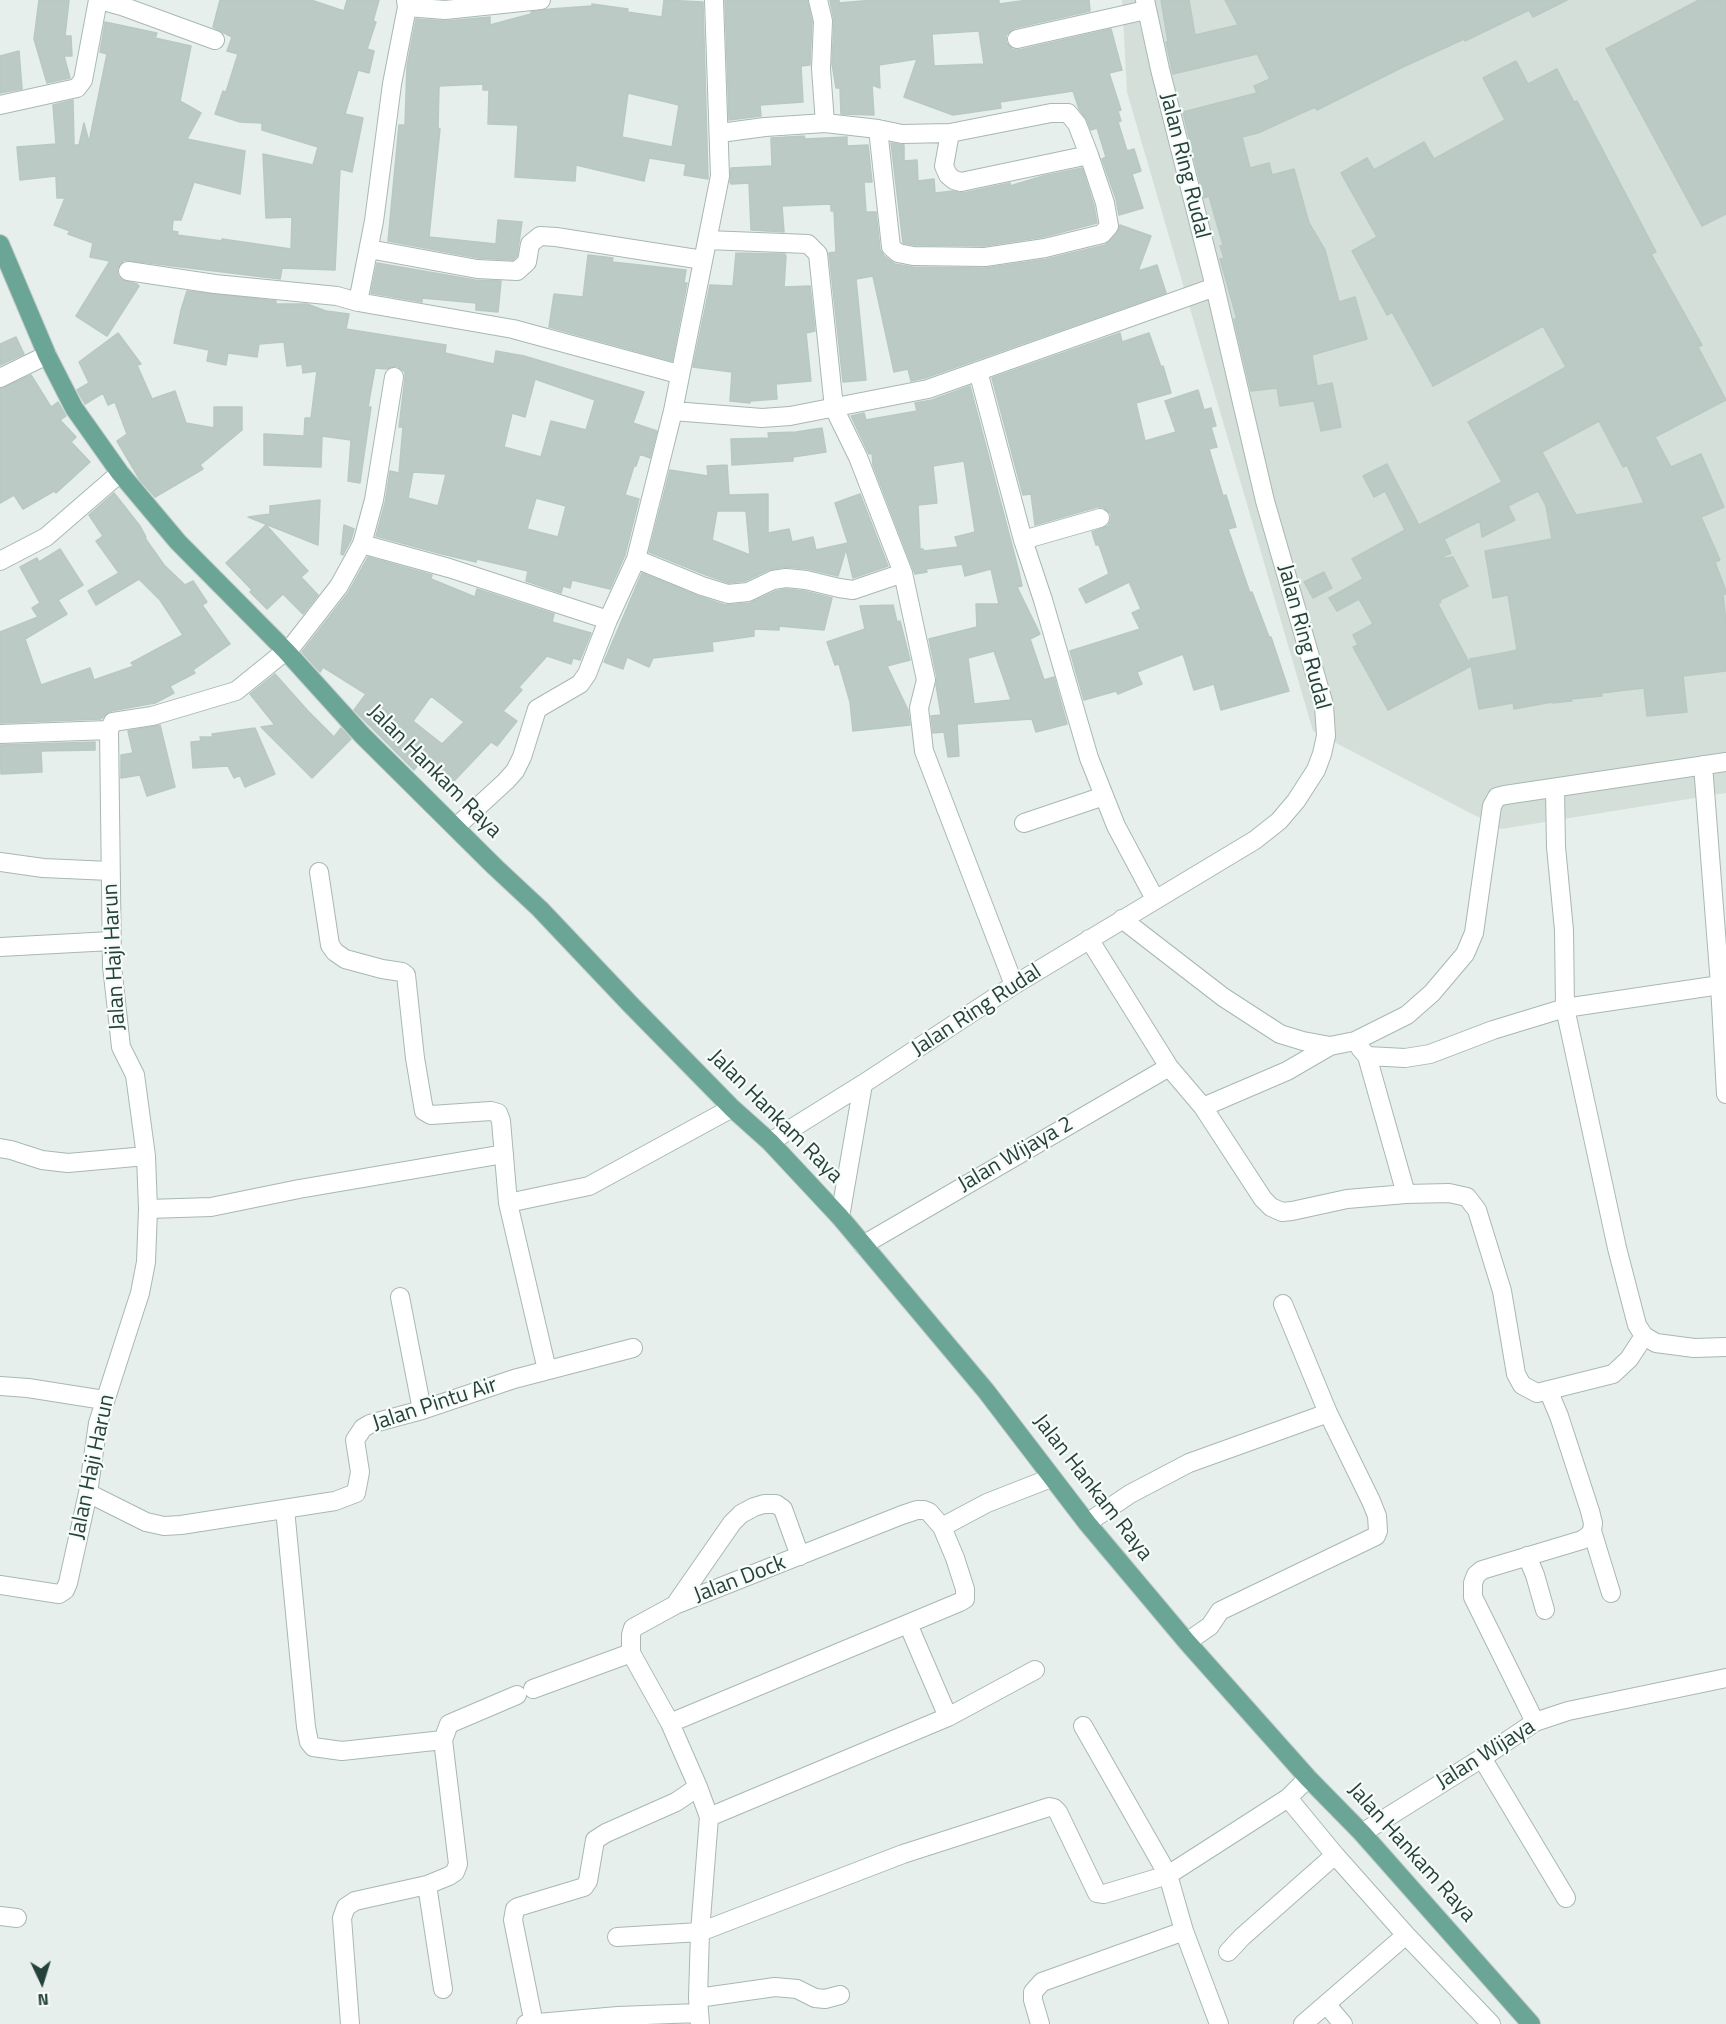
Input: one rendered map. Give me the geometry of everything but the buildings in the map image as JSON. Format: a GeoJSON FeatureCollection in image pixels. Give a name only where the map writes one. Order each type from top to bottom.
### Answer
{"type":"FeatureCollection","features":[{"type":"Feature","properties":{"kind":"main road","name":"Jalan Hankam Raya"},"geometry":{"type":"LineString","coordinates":[[0,244],[46,355],[74,408],[120,473],[178,542],[286,651],[362,735],[540,909],[732,1108],[770,1142],[840,1217],[986,1391],[1087,1523],[1187,1642],[1308,1778],[1362,1833],[1531,2024]]}},
{"type":"Feature","properties":{"kind":"street"},"geometry":{"type":"LineString","coordinates":[[0,105],[77,88],[83,80],[99,0],[122,6],[215,40]]}},
{"type":"Feature","properties":{"kind":"street"},"geometry":{"type":"LineString","coordinates":[[358,302],[369,249],[392,84],[407,3],[445,9],[541,0]]}},
{"type":"Feature","properties":{"kind":"street"},"geometry":{"type":"LineString","coordinates":[[456,827],[515,771],[522,757],[537,709],[580,684],[587,674],[608,620],[636,559],[673,411],[720,176],[714,0]]}},
{"type":"Feature","properties":{"kind":"street"},"geometry":{"type":"LineString","coordinates":[[818,0],[823,21],[821,69],[825,123]]}},
{"type":"Feature","properties":{"kind":"street"},"geometry":{"type":"LineString","coordinates":[[1017,39],[1145,5]]}},
{"type":"Feature","properties":{"kind":"street","name":"Jalan Ring Rudal"},"geometry":{"type":"LineString","coordinates":[[770,1142],[1014,985],[1255,840],[1279,821],[1296,801],[1316,770],[1326,736],[1324,705],[1264,501],[1215,287],[1145,5]]}},
{"type":"Feature","properties":{"kind":"street"},"geometry":{"type":"LineString","coordinates":[[720,133],[825,123],[878,129],[902,134],[950,133],[1052,113],[1068,113],[1077,124],[1089,155],[1110,221],[1108,230],[1102,234],[1045,248],[984,257],[913,256],[898,253],[891,247],[878,129]]}},
{"type":"Feature","properties":{"kind":"street"},"geometry":{"type":"LineString","coordinates":[[950,133],[944,166],[948,175],[961,182],[1089,155]]}},
{"type":"Feature","properties":{"kind":"street"},"geometry":{"type":"LineString","coordinates":[[369,249],[477,269],[517,271],[527,262],[530,244],[540,236],[703,260]]}},
{"type":"Feature","properties":{"kind":"street"},"geometry":{"type":"LineString","coordinates":[[707,240],[808,244],[814,248],[820,260],[834,408],[858,457],[903,573],[926,680],[919,708],[924,751],[1014,985]]}},
{"type":"Feature","properties":{"kind":"street"},"geometry":{"type":"LineString","coordinates":[[128,271],[215,284],[337,296],[358,302],[513,330],[680,376]]}},
{"type":"Feature","properties":{"kind":"street"},"geometry":{"type":"LineString","coordinates":[[673,411],[762,418],[790,416],[928,389],[1215,287]]}},
{"type":"Feature","properties":{"kind":"street"},"geometry":{"type":"LineString","coordinates":[[0,378],[46,355]]}},
{"type":"Feature","properties":{"kind":"street"},"geometry":{"type":"LineString","coordinates":[[978,371],[1023,540],[1089,758],[1116,826],[1155,899]]}},
{"type":"Feature","properties":{"kind":"street"},"geometry":{"type":"LineString","coordinates":[[0,734],[109,730],[113,722],[152,716],[237,691],[293,645],[339,586],[362,544],[374,500],[393,377]]}},
{"type":"Feature","properties":{"kind":"street"},"geometry":{"type":"LineString","coordinates":[[0,561],[46,537],[120,473]]}},
{"type":"Feature","properties":{"kind":"street"},"geometry":{"type":"LineString","coordinates":[[1023,540],[1100,518]]}},
{"type":"Feature","properties":{"kind":"street"},"geometry":{"type":"LineString","coordinates":[[362,544],[449,568],[608,620]]}},
{"type":"Feature","properties":{"kind":"street"},"geometry":{"type":"LineString","coordinates":[[636,559],[728,594],[748,592],[773,580],[786,578],[853,590],[903,573]]}},
{"type":"Feature","properties":{"kind":"street","name":"Jalan Haji Harun"},"geometry":{"type":"LineString","coordinates":[[0,1585],[59,1594],[69,1583],[88,1493],[98,1423],[140,1293],[146,1262],[148,1209],[146,1156],[135,1075],[120,1047],[112,966],[109,730]]}},
{"type":"Feature","properties":{"kind":"street"},"geometry":{"type":"LineString","coordinates":[[1203,1107],[1287,1071],[1330,1046],[1355,1041],[1407,1015],[1432,993],[1465,954],[1474,933],[1492,806],[1497,797],[1726,762]]}},
{"type":"Feature","properties":{"kind":"street"},"geometry":{"type":"LineString","coordinates":[[1703,765],[1722,962],[1720,985],[1726,1094]]}},
{"type":"Feature","properties":{"kind":"street"},"geometry":{"type":"LineString","coordinates":[[1555,789],[1564,930],[1565,1008],[1617,1248],[1637,1325],[1644,1336],[1656,1343],[1694,1348],[1726,1347]]}},
{"type":"Feature","properties":{"kind":"street"},"geometry":{"type":"LineString","coordinates":[[1024,823],[1104,796]]}},
{"type":"Feature","properties":{"kind":"street"},"geometry":{"type":"LineString","coordinates":[[0,862],[43,868],[110,871]]}},
{"type":"Feature","properties":{"kind":"street"},"geometry":{"type":"LineString","coordinates":[[319,872],[330,945],[335,952],[345,959],[402,972],[406,975],[415,1058],[424,1111],[431,1115],[491,1111],[498,1113],[501,1121],[508,1203],[547,1370]]}},
{"type":"Feature","properties":{"kind":"street"},"geometry":{"type":"LineString","coordinates":[[1122,919],[1222,997],[1280,1034],[1330,1046]]}},
{"type":"Feature","properties":{"kind":"street"},"geometry":{"type":"LineString","coordinates":[[1089,939],[1169,1067],[1203,1107],[1263,1199],[1276,1210],[1292,1211],[1347,1199],[1406,1194],[1467,1197],[1477,1210],[1502,1291],[1516,1374],[1522,1385],[1537,1393],[1612,1374],[1629,1359],[1644,1336]]}},
{"type":"Feature","properties":{"kind":"street"},"geometry":{"type":"LineString","coordinates":[[0,947],[111,941]]}},
{"type":"Feature","properties":{"kind":"street"},"geometry":{"type":"LineString","coordinates":[[1367,1056],[1405,1058],[1430,1054],[1493,1030],[1565,1008],[1720,985]]}},
{"type":"Feature","properties":{"kind":"street"},"geometry":{"type":"LineString","coordinates":[[1355,1041],[1367,1056],[1406,1194]]}},
{"type":"Feature","properties":{"kind":"street","name":"Jalan Wijaya 2"},"geometry":{"type":"LineString","coordinates":[[863,1245],[1169,1067]]}},
{"type":"Feature","properties":{"kind":"street"},"geometry":{"type":"LineString","coordinates":[[840,1217],[863,1084]]}},
{"type":"Feature","properties":{"kind":"street"},"geometry":{"type":"LineString","coordinates":[[508,1203],[589,1186],[732,1108]]}},
{"type":"Feature","properties":{"kind":"street"},"geometry":{"type":"LineString","coordinates":[[0,1149],[11,1150],[42,1160],[68,1163],[146,1156]]}},
{"type":"Feature","properties":{"kind":"street"},"geometry":{"type":"LineString","coordinates":[[148,1209],[211,1207],[299,1189],[504,1154]]}},
{"type":"Feature","properties":{"kind":"street"},"geometry":{"type":"LineString","coordinates":[[400,1297],[422,1410]]}},
{"type":"Feature","properties":{"kind":"street"},"geometry":{"type":"LineString","coordinates":[[1187,1642],[1210,1626],[1220,1611],[1376,1536],[1378,1531],[1377,1516],[1328,1413],[1283,1304]]}},
{"type":"Feature","properties":{"kind":"street","name":"Jalan Pintu Air"},"geometry":{"type":"LineString","coordinates":[[88,1493],[146,1522],[164,1526],[335,1501],[356,1493],[360,1472],[355,1440],[358,1433],[370,1424],[547,1370],[633,1348]]}},
{"type":"Feature","properties":{"kind":"street"},"geometry":{"type":"LineString","coordinates":[[0,1386],[104,1400]]}},
{"type":"Feature","properties":{"kind":"street"},"geometry":{"type":"LineString","coordinates":[[1548,1390],[1559,1416],[1590,1511],[1592,1531],[1611,1593]]}},
{"type":"Feature","properties":{"kind":"street"},"geometry":{"type":"LineString","coordinates":[[1087,1523],[1130,1494],[1189,1463],[1328,1413]]}},
{"type":"Feature","properties":{"kind":"street"},"geometry":{"type":"LineString","coordinates":[[670,1723],[965,1599],[955,1558],[950,1523],[987,1503],[1051,1478]]}},
{"type":"Feature","properties":{"kind":"street"},"geometry":{"type":"LineString","coordinates":[[675,1605],[732,1523],[741,1514],[754,1507],[776,1504],[783,1509],[800,1556]]}},
{"type":"Feature","properties":{"kind":"street"},"geometry":{"type":"LineString","coordinates":[[285,1509],[295,1627],[309,1742],[313,1747],[342,1751],[443,1740]]}},
{"type":"Feature","properties":{"kind":"street","name":"Jalan Dock"},"geometry":{"type":"LineString","coordinates":[[631,1653],[633,1628],[675,1605],[916,1510],[929,1512],[950,1523]]}},
{"type":"Feature","properties":{"kind":"street"},"geometry":{"type":"LineString","coordinates":[[1535,1722],[1473,1597],[1473,1583],[1476,1575],[1482,1570],[1582,1540],[1592,1531]]}},
{"type":"Feature","properties":{"kind":"street"},"geometry":{"type":"LineString","coordinates":[[1527,1556],[1545,1610]]}},
{"type":"Feature","properties":{"kind":"street"},"geometry":{"type":"LineString","coordinates":[[908,1624],[948,1717]]}},
{"type":"Feature","properties":{"kind":"street"},"geometry":{"type":"LineString","coordinates":[[350,2024],[342,1918],[346,1907],[355,1901],[427,1885],[449,1876],[455,1872],[459,1864],[443,1740],[449,1724],[525,1692],[631,1653],[670,1723],[709,1817],[700,1932],[699,2012]]}},
{"type":"Feature","properties":{"kind":"street"},"geometry":{"type":"LineString","coordinates":[[709,1817],[948,1717],[1035,1670]]}},
{"type":"Feature","properties":{"kind":"street","name":"Jalan Wijaya"},"geometry":{"type":"LineString","coordinates":[[1362,1833],[1535,1722],[1568,1711],[1726,1678]]}},
{"type":"Feature","properties":{"kind":"street"},"geometry":{"type":"LineString","coordinates":[[1083,1726],[1168,1875],[1184,1931],[1219,2024]]}},
{"type":"Feature","properties":{"kind":"street"},"geometry":{"type":"LineString","coordinates":[[1482,1758],[1566,1898]]}},
{"type":"Feature","properties":{"kind":"street"},"geometry":{"type":"LineString","coordinates":[[617,1937],[700,1932],[903,1854],[1049,1807],[1058,1812],[1097,1893],[1104,1894],[1168,1875],[1288,1798],[1308,1778]]}},
{"type":"Feature","properties":{"kind":"street"},"geometry":{"type":"LineString","coordinates":[[698,1787],[676,1802],[595,1840],[588,1881],[584,1887],[518,1907],[515,1910],[513,1920],[531,2023],[618,2020],[699,2012],[775,1987],[797,1989],[815,1998],[825,1999],[840,1995]]}},
{"type":"Feature","properties":{"kind":"street"},"geometry":{"type":"LineString","coordinates":[[1288,1798],[1406,1935],[1491,2024]]}},
{"type":"Feature","properties":{"kind":"street"},"geometry":{"type":"LineString","coordinates":[[1228,1952],[1242,1936],[1335,1855]]}},
{"type":"Feature","properties":{"kind":"street"},"geometry":{"type":"LineString","coordinates":[[427,1885],[443,1989]]}},
{"type":"Feature","properties":{"kind":"street"},"geometry":{"type":"LineString","coordinates":[[1040,2024],[1033,1992],[1042,1982],[1184,1931]]}},
{"type":"Feature","properties":{"kind":"street"},"geometry":{"type":"LineString","coordinates":[[1303,2024],[1406,1935]]}},
{"type":"Feature","properties":{"kind":"street"},"geometry":{"type":"LineString","coordinates":[[1326,2004],[1343,2024]]}},
{"type":"Feature","properties":{"kind":"shaded area"},"geometry":{"type":"Polygon","coordinates":[[[1122,0],[1726,0],[1726,793],[1501,829],[1313,731],[1127,92],[1122,0]]]}}]}
